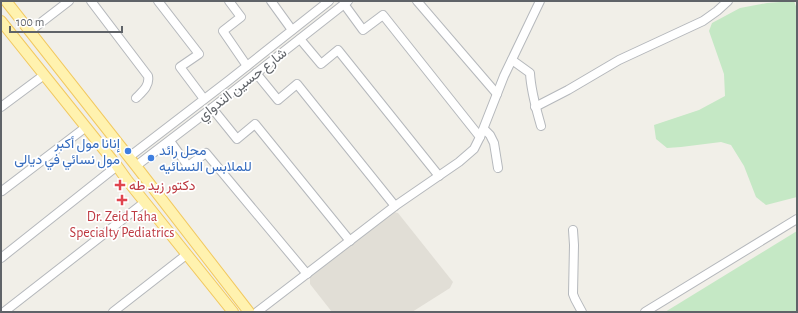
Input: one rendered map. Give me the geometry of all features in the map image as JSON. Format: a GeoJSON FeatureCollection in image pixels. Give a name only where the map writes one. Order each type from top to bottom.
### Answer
{"type":"FeatureCollection","features":[{"type":"Feature","properties":{"kind":"main road"},"geometry":{"type":"LineString","coordinates":[[6,1],[249,312]]}},
{"type":"Feature","properties":{"kind":"main road"},"geometry":{"type":"LineString","coordinates":[[1,21],[118,166],[232,312]]}},
{"type":"Feature","properties":{"kind":"street"},"geometry":{"type":"LineString","coordinates":[[30,31],[69,1]]}},
{"type":"Feature","properties":{"kind":"street"},"geometry":{"type":"LineString","coordinates":[[91,1],[148,76],[148,86],[136,98]]}},
{"type":"Feature","properties":{"kind":"street"},"geometry":{"type":"LineString","coordinates":[[158,1],[199,54],[180,67],[204,99]]}},
{"type":"Feature","properties":{"kind":"street"},"geometry":{"type":"LineString","coordinates":[[229,1],[241,17],[223,31],[247,66]]}},
{"type":"Feature","properties":{"kind":"street"},"geometry":{"type":"LineString","coordinates":[[271,1],[292,30]]}},
{"type":"Feature","properties":{"kind":"street","name":"شارع حسين الندواي"},"geometry":{"type":"LineString","coordinates":[[129,157],[329,1]]}},
{"type":"Feature","properties":{"kind":"street"},"geometry":{"type":"LineString","coordinates":[[417,1],[497,94]]}},
{"type":"Feature","properties":{"kind":"street"},"geometry":{"type":"LineString","coordinates":[[257,312],[395,206],[459,162],[474,149],[512,60],[540,1]]}},
{"type":"Feature","properties":{"kind":"street"},"geometry":{"type":"LineString","coordinates":[[535,107],[568,90],[619,60],[703,21],[728,1]]}},
{"type":"Feature","properties":{"kind":"street"},"geometry":{"type":"LineString","coordinates":[[346,3],[364,30],[383,15],[480,137]]}},
{"type":"Feature","properties":{"kind":"street","name":"شارع حسين الندواي"},"geometry":{"type":"LineString","coordinates":[[136,166],[346,3]]}},
{"type":"Feature","properties":{"kind":"street"},"geometry":{"type":"LineString","coordinates":[[300,39],[321,64],[338,50],[439,176]]}},
{"type":"Feature","properties":{"kind":"street"},"geometry":{"type":"LineString","coordinates":[[512,60],[530,73],[535,107],[541,126]]}},
{"type":"Feature","properties":{"kind":"street"},"geometry":{"type":"LineString","coordinates":[[256,73],[278,100],[297,84],[395,206]]}},
{"type":"Feature","properties":{"kind":"street"},"geometry":{"type":"LineString","coordinates":[[1,107],[44,74]]}},
{"type":"Feature","properties":{"kind":"street"},"geometry":{"type":"LineString","coordinates":[[212,108],[237,139],[255,124],[350,241]]}},
{"type":"Feature","properties":{"kind":"street"},"geometry":{"type":"LineString","coordinates":[[1,190],[2,191],[86,127]]}},
{"type":"Feature","properties":{"kind":"street"},"geometry":{"type":"LineString","coordinates":[[484,128],[494,143],[498,168]]}},
{"type":"Feature","properties":{"kind":"street"},"geometry":{"type":"LineString","coordinates":[[170,141],[188,166],[206,153],[306,274]]}},
{"type":"Feature","properties":{"kind":"street"},"geometry":{"type":"LineString","coordinates":[[2,256],[118,166]]}},
{"type":"Feature","properties":{"kind":"street"},"geometry":{"type":"LineString","coordinates":[[4,312],[145,202]]}},
{"type":"Feature","properties":{"kind":"street"},"geometry":{"type":"LineString","coordinates":[[645,312],[797,219]]}},
{"type":"Feature","properties":{"kind":"street"},"geometry":{"type":"LineString","coordinates":[[573,230],[573,294],[582,312]]}},
{"type":"Feature","properties":{"kind":"street"},"geometry":{"type":"LineString","coordinates":[[112,312],[186,255]]}},
{"type":"Feature","properties":{"kind":"shaded area"},"geometry":{"type":"Polygon","coordinates":[[[394,212],[398,213],[453,282],[450,288],[412,312],[332,312],[310,284],[310,277],[394,212]]]}},
{"type":"Feature","properties":{"kind":"green space"},"geometry":{"type":"Polygon","coordinates":[[[794,1],[797,9],[797,197],[766,205],[756,197],[744,166],[731,145],[721,142],[667,148],[656,139],[654,125],[699,110],[725,96],[724,74],[709,31],[712,23],[740,8],[767,3],[794,1]]]}},
{"type":"Feature","properties":{"kind":"green space"},"geometry":{"type":"Polygon","coordinates":[[[797,231],[797,312],[665,312],[797,231]]]}},
{"type":"Feature","properties":{"kind":"place","name":"إنانا مول أكبر مول نسائي في ديالى"},"geometry":{"type":"Point","coordinates":[128,151]}},
{"type":"Feature","properties":{"kind":"place","name":"محل رائد للملابس النسائيه"},"geometry":{"type":"Point","coordinates":[151,158]}},
{"type":"Feature","properties":{"kind":"place","name":"دكتور زيد طه"},"geometry":{"type":"Point","coordinates":[120,185]}},
{"type":"Feature","properties":{"kind":"place","name":"Dr. Zeid Taha Specialty Pediatrics"},"geometry":{"type":"Point","coordinates":[122,200]}}]}
